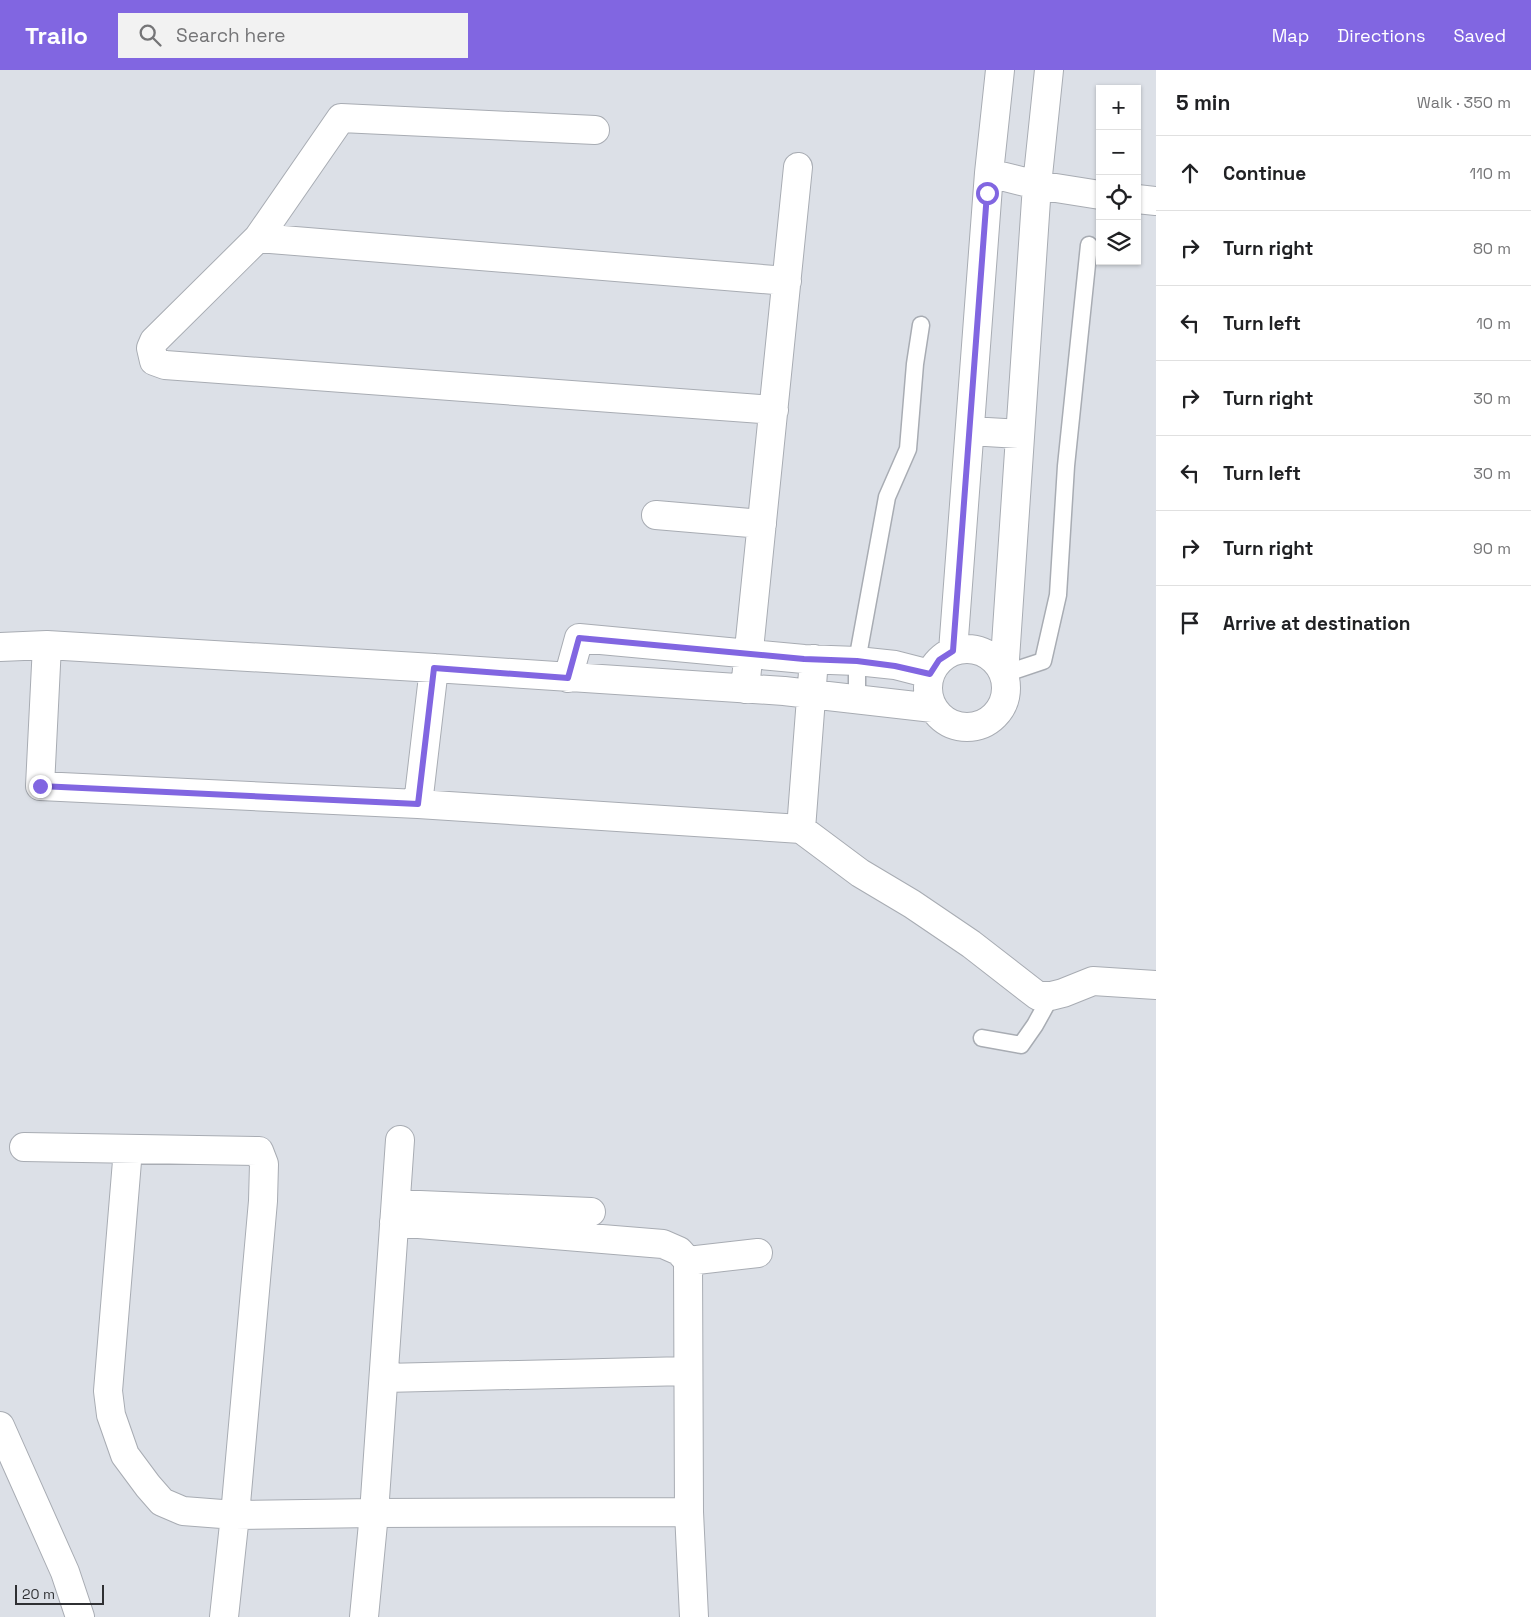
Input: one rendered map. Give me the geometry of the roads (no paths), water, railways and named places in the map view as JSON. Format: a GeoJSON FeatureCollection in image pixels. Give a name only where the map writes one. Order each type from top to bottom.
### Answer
{"type":"FeatureCollection","features":[{"type":"Feature","properties":{"kind":"street"},"geometry":{"type":"LineString","coordinates":[[953,651],[989,173],[1000,70]]}},
{"type":"Feature","properties":{"kind":"street"},"geometry":{"type":"LineString","coordinates":[[1004,674],[992,658],[974,649],[953,651],[939,660],[930,674],[928,692],[933,708],[944,721],[960,727],[977,727],[992,719],[1003,706],[1007,691],[1004,674],[1020,434],[1037,185],[1049,70]]}},
{"type":"Feature","properties":{"kind":"street"},"geometry":{"type":"LineString","coordinates":[[595,130],[341,118],[258,238],[154,341],[151,348],[154,361],[165,365],[774,410]]}},
{"type":"Feature","properties":{"kind":"street"},"geometry":{"type":"LineString","coordinates":[[745,689],[798,167]]}},
{"type":"Feature","properties":{"kind":"street"},"geometry":{"type":"LineString","coordinates":[[989,173],[1037,185],[1096,194]]}},
{"type":"Feature","properties":{"kind":"street"},"geometry":{"type":"LineString","coordinates":[[1141,199],[1156,201]]}},
{"type":"Feature","properties":{"kind":"street"},"geometry":{"type":"LineString","coordinates":[[258,238],[786,281]]}},
{"type":"Feature","properties":{"kind":"street"},"geometry":{"type":"LineString","coordinates":[[970,431],[1020,434]]}},
{"type":"Feature","properties":{"kind":"street"},"geometry":{"type":"LineString","coordinates":[[656,515],[762,524]]}},
{"type":"Feature","properties":{"kind":"street"},"geometry":{"type":"LineString","coordinates":[[568,678],[579,638],[749,654],[857,661],[895,666],[930,674]]}},
{"type":"Feature","properties":{"kind":"street"},"geometry":{"type":"LineString","coordinates":[[0,647],[47,645],[434,668],[811,694],[933,708]]}},
{"type":"Feature","properties":{"kind":"street"},"geometry":{"type":"LineString","coordinates":[[47,645],[40,786],[418,804],[801,829],[860,873],[912,904],[971,944],[1038,996],[1051,996],[1063,993],[1092,981],[1156,985]]}},
{"type":"Feature","properties":{"kind":"street"},"geometry":{"type":"LineString","coordinates":[[801,829],[814,659]]}},
{"type":"Feature","properties":{"kind":"street"},"geometry":{"type":"LineString","coordinates":[[418,804],[434,668]]}},
{"type":"Feature","properties":{"kind":"street"},"geometry":{"type":"LineString","coordinates":[[364,1617],[374,1513],[400,1140]]}},
{"type":"Feature","properties":{"kind":"street"},"geometry":{"type":"LineString","coordinates":[[24,1147],[259,1151],[264,1164],[262,1201],[235,1516],[224,1617]]}},
{"type":"Feature","properties":{"kind":"street"},"geometry":{"type":"LineString","coordinates":[[128,1149],[108,1391],[111,1415],[125,1455],[162,1502],[183,1511],[235,1516],[374,1513],[688,1512]]}},
{"type":"Feature","properties":{"kind":"street"},"geometry":{"type":"LineString","coordinates":[[395,1213],[591,1212]]}},
{"type":"Feature","properties":{"kind":"street"},"geometry":{"type":"LineString","coordinates":[[395,1213],[663,1244],[679,1251],[688,1261],[688,1512],[694,1617]]}},
{"type":"Feature","properties":{"kind":"street"},"geometry":{"type":"LineString","coordinates":[[688,1261],[758,1253]]}},
{"type":"Feature","properties":{"kind":"street"},"geometry":{"type":"LineString","coordinates":[[384,1378],[688,1371]]}},
{"type":"Feature","properties":{"kind":"street"},"geometry":{"type":"LineString","coordinates":[[0,1426],[65,1572],[80,1617]]}},
{"type":"Feature","properties":{"kind":"lane"},"geometry":{"type":"LineString","coordinates":[[1004,674],[1043,661],[1058,595],[1066,466],[1088,245]]}},
{"type":"Feature","properties":{"kind":"lane"},"geometry":{"type":"LineString","coordinates":[[857,699],[857,661],[887,497],[908,449],[915,364],[921,325]]}},
{"type":"Feature","properties":{"kind":"lane"},"geometry":{"type":"LineString","coordinates":[[982,1038],[1021,1045],[1051,996]]}}]}
